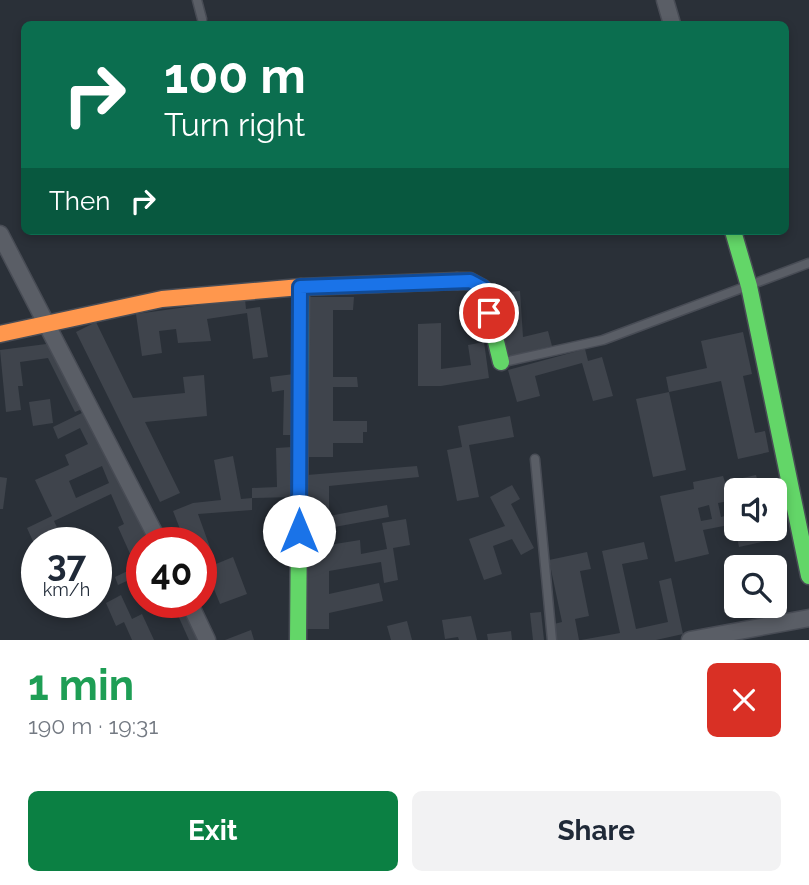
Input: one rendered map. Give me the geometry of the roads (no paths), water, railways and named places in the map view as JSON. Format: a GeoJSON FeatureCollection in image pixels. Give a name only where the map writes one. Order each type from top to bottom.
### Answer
{"type":"FeatureCollection","features":[{"type":"Feature","properties":{"kind":"street"},"geometry":{"type":"LineString","coordinates":[[665,0],[671,21]]}},
{"type":"Feature","properties":{"kind":"street"},"geometry":{"type":"LineString","coordinates":[[0,234],[151,527]]}},
{"type":"Feature","properties":{"kind":"street"},"geometry":{"type":"LineString","coordinates":[[734,235],[749,286],[809,576]]}},
{"type":"Feature","properties":{"kind":"street"},"geometry":{"type":"LineString","coordinates":[[0,334],[162,299],[300,287],[470,281],[483,288],[501,362]]}},
{"type":"Feature","properties":{"kind":"street"},"geometry":{"type":"LineString","coordinates":[[298,640],[300,287]]}},
{"type":"Feature","properties":{"kind":"street"},"geometry":{"type":"LineString","coordinates":[[197,618],[207,640]]}},
{"type":"Feature","properties":{"kind":"street"},"geometry":{"type":"LineString","coordinates":[[690,640],[809,618]]}},
{"type":"Feature","properties":{"kind":"lane"},"geometry":{"type":"LineString","coordinates":[[197,0],[202,19]]}},
{"type":"Feature","properties":{"kind":"lane"},"geometry":{"type":"LineString","coordinates":[[501,362],[603,340],[809,263]]}},
{"type":"Feature","properties":{"kind":"lane"},"geometry":{"type":"LineString","coordinates":[[535,459],[552,640]]}}]}
